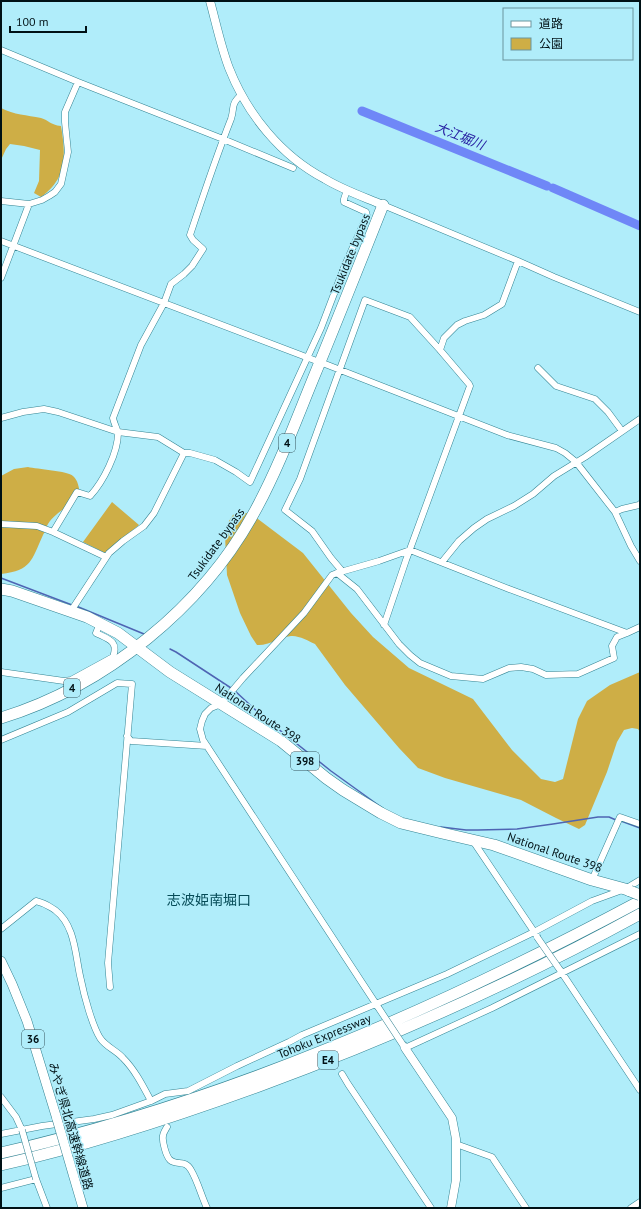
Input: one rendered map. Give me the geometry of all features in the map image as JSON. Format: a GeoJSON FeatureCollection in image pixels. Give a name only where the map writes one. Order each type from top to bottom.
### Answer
{"type":"FeatureCollection","features":[{"type":"Feature","properties":{"kind":"highway","name":"Tsukidate bypass"},"geometry":{"type":"LineString","coordinates":[[1,718],[41,703],[80,684],[119,660],[137,647],[166,622],[196,593],[223,561],[255,512],[282,455],[383,205]]}},
{"type":"Feature","properties":{"kind":"highway","name":"National Route 398"},"geometry":{"type":"LineString","coordinates":[[1,589],[74,607],[118,632],[170,672],[281,741],[342,790],[401,823],[494,845],[592,880],[634,892]]}},
{"type":"Feature","properties":{"kind":"highway"},"geometry":{"type":"LineString","coordinates":[[594,925],[634,892]]}},
{"type":"Feature","properties":{"kind":"highway","name":"Tohoku Expressway"},"geometry":{"type":"LineString","coordinates":[[1,1153],[34,1146],[124,1121],[206,1095],[297,1061],[383,1026],[480,983],[640,901]]}},
{"type":"Feature","properties":{"kind":"highway","name":"Tohoku Expressway"},"geometry":{"type":"LineString","coordinates":[[1,1165],[37,1157],[120,1133],[211,1104],[301,1071],[388,1036],[485,992],[640,916]]}},
{"type":"Feature","properties":{"kind":"main road","name":"みやぎ県北高速幹線道路"},"geometry":{"type":"LineString","coordinates":[[1,961],[27,1021],[83,1208]]}},
{"type":"Feature","properties":{"kind":"street"},"geometry":{"type":"LineString","coordinates":[[210,1],[229,68],[241,95],[259,122],[277,143],[311,171],[347,190],[640,312]]}},
{"type":"Feature","properties":{"kind":"street"},"geometry":{"type":"LineString","coordinates":[[1,50],[293,168]]}},
{"type":"Feature","properties":{"kind":"street"},"geometry":{"type":"LineString","coordinates":[[1,201],[29,204],[49,196],[55,192],[61,184],[68,152],[65,112],[78,82]]}},
{"type":"Feature","properties":{"kind":"street"},"geometry":{"type":"LineString","coordinates":[[53,532],[78,492],[90,496],[109,467],[116,445],[118,432],[113,418],[141,345],[164,303],[171,284],[192,266],[203,249],[193,240],[190,235],[231,117],[233,104],[241,95]]}},
{"type":"Feature","properties":{"kind":"street"},"geometry":{"type":"LineString","coordinates":[[1,418],[23,412],[44,409],[118,432],[158,437],[184,452],[190,452],[215,460],[250,482],[321,328],[367,216],[366,212],[344,202],[347,190]]}},
{"type":"Feature","properties":{"kind":"street"},"geometry":{"type":"LineString","coordinates":[[1,278],[29,204]]}},
{"type":"Feature","properties":{"kind":"street"},"geometry":{"type":"LineString","coordinates":[[1,241],[314,360]]}},
{"type":"Feature","properties":{"kind":"street"},"geometry":{"type":"LineString","coordinates":[[440,350],[444,338],[457,325],[484,315],[502,304],[518,261]]}},
{"type":"Feature","properties":{"kind":"street"},"geometry":{"type":"LineString","coordinates":[[384,625],[470,386],[410,317],[365,300],[300,479],[285,510],[312,531],[340,572],[357,589],[384,625],[399,644],[420,662],[451,676],[484,679],[510,668],[521,667],[533,669],[546,675],[578,674],[614,658],[612,646],[617,637],[640,627]]}},
{"type":"Feature","properties":{"kind":"street"},"geometry":{"type":"LineString","coordinates":[[325,364],[507,435],[556,448],[565,453],[576,462],[615,512],[640,561]]}},
{"type":"Feature","properties":{"kind":"street"},"geometry":{"type":"LineString","coordinates":[[538,368],[556,386],[595,399],[608,412],[622,431]]}},
{"type":"Feature","properties":{"kind":"street"},"geometry":{"type":"LineString","coordinates":[[442,562],[459,541],[474,528],[487,519],[514,506],[533,494],[546,482],[640,419]]}},
{"type":"Feature","properties":{"kind":"street"},"geometry":{"type":"LineString","coordinates":[[74,607],[109,553],[144,526],[154,513],[184,452]]}},
{"type":"Feature","properties":{"kind":"street"},"geometry":{"type":"LineString","coordinates":[[615,512],[640,504]]}},
{"type":"Feature","properties":{"kind":"street"},"geometry":{"type":"LineString","coordinates":[[1,524],[37,526],[106,557]]}},
{"type":"Feature","properties":{"kind":"street"},"geometry":{"type":"LineString","coordinates":[[451,1208],[456,1180],[456,1139],[452,1118],[203,740],[200,729],[202,721],[205,714],[211,708],[221,704],[233,689],[304,613],[332,575],[410,550],[627,633]]}},
{"type":"Feature","properties":{"kind":"street"},"geometry":{"type":"LineString","coordinates":[[1,672],[64,681],[71,680],[113,657],[115,650],[114,644],[96,633],[100,623]]}},
{"type":"Feature","properties":{"kind":"street"},"geometry":{"type":"LineString","coordinates":[[1,740],[68,712],[117,683],[132,684],[108,963],[110,987]]}},
{"type":"Feature","properties":{"kind":"street"},"geometry":{"type":"LineString","coordinates":[[127,736],[131,741],[207,746]]}},
{"type":"Feature","properties":{"kind":"street"},"geometry":{"type":"LineString","coordinates":[[592,880],[620,817],[640,824]]}},
{"type":"Feature","properties":{"kind":"street"},"geometry":{"type":"LineString","coordinates":[[473,841],[640,1090]]}},
{"type":"Feature","properties":{"kind":"street"},"geometry":{"type":"LineString","coordinates":[[1,1134],[112,1115],[158,1101],[165,1094],[188,1091],[302,1035],[377,1005],[536,934],[592,900],[634,892],[640,880]]}},
{"type":"Feature","properties":{"kind":"street"},"geometry":{"type":"LineString","coordinates":[[1,929],[36,901],[44,902],[59,914],[70,929],[81,980],[93,1024],[100,1038],[107,1046],[122,1056],[133,1070],[151,1102]]}},
{"type":"Feature","properties":{"kind":"street"},"geometry":{"type":"LineString","coordinates":[[404,1046],[492,1008],[561,972],[640,934]]}},
{"type":"Feature","properties":{"kind":"street"},"geometry":{"type":"LineString","coordinates":[[342,1074],[431,1208]]}},
{"type":"Feature","properties":{"kind":"street"},"geometry":{"type":"LineString","coordinates":[[1,1097],[16,1117],[22,1130],[36,1179],[47,1208]]}},
{"type":"Feature","properties":{"kind":"street"},"geometry":{"type":"LineString","coordinates":[[167,1127],[163,1135],[166,1152],[170,1160],[176,1163],[185,1163],[190,1168],[199,1185],[207,1208]]}},
{"type":"Feature","properties":{"kind":"street"},"geometry":{"type":"LineString","coordinates":[[456,1144],[492,1157],[526,1208]]}},
{"type":"Feature","properties":{"kind":"street"},"geometry":{"type":"LineString","coordinates":[[1,1188],[36,1179]]}},
{"type":"Feature","properties":{"kind":"street"},"geometry":{"type":"LineString","coordinates":[[631,1208],[640,1202]]}},
{"type":"Feature","properties":{"kind":"green space"},"geometry":{"type":"Polygon","coordinates":[[[1,108],[16,113],[41,118],[54,125],[61,126],[64,147],[63,166],[56,182],[50,190],[41,197],[34,193],[39,181],[40,150],[10,144],[1,160],[1,108]]]}},
{"type":"Feature","properties":{"kind":"green space"},"geometry":{"type":"Polygon","coordinates":[[[28,467],[70,474],[78,484],[80,494],[73,502],[51,519],[33,558],[29,563],[19,570],[1,574],[1,476],[14,469],[28,467]]]}},
{"type":"Feature","properties":{"kind":"green space"},"geometry":{"type":"Polygon","coordinates":[[[112,502],[139,525],[105,553],[83,542],[112,502]]]}},
{"type":"Feature","properties":{"kind":"green space"},"geometry":{"type":"Polygon","coordinates":[[[237,513],[250,513],[303,553],[351,613],[373,637],[409,668],[473,699],[512,750],[541,779],[555,782],[563,779],[578,719],[587,701],[610,685],[640,672],[640,732],[638,729],[632,728],[624,730],[617,742],[607,772],[585,825],[579,829],[521,800],[445,778],[418,768],[345,685],[315,644],[303,638],[294,636],[257,645],[240,613],[227,575],[225,536],[229,521],[233,515],[237,513]]]}},
{"type":"Feature","properties":{"kind":"waterway","name":"大江堀川"},"geometry":{"type":"LineString","coordinates":[[362,111],[547,186]]}},
{"type":"Feature","properties":{"kind":"waterway","name":"大江堀川"},"geometry":{"type":"LineString","coordinates":[[553,188],[640,226]]}},
{"type":"Feature","properties":{"kind":"waterway"},"geometry":{"type":"LineString","coordinates":[[1,578],[72,605]]}},
{"type":"Feature","properties":{"kind":"waterway"},"geometry":{"type":"LineString","coordinates":[[76,606],[144,634]]}},
{"type":"Feature","properties":{"kind":"waterway"},"geometry":{"type":"LineString","coordinates":[[170,649],[231,688]]}},
{"type":"Feature","properties":{"kind":"waterway"},"geometry":{"type":"LineString","coordinates":[[234,690],[262,716],[331,771],[381,807]]}},
{"type":"Feature","properties":{"kind":"waterway"},"geometry":{"type":"LineString","coordinates":[[441,827],[466,830],[517,829],[598,817],[609,817],[616,820]]}},
{"type":"Feature","properties":{"kind":"waterway"},"geometry":{"type":"LineString","coordinates":[[621,821],[640,828]]}},
{"type":"Feature","properties":{"kind":"district","name":"志波姫南堀口"},"geometry":{"type":"Point","coordinates":[209,900]}}]}
